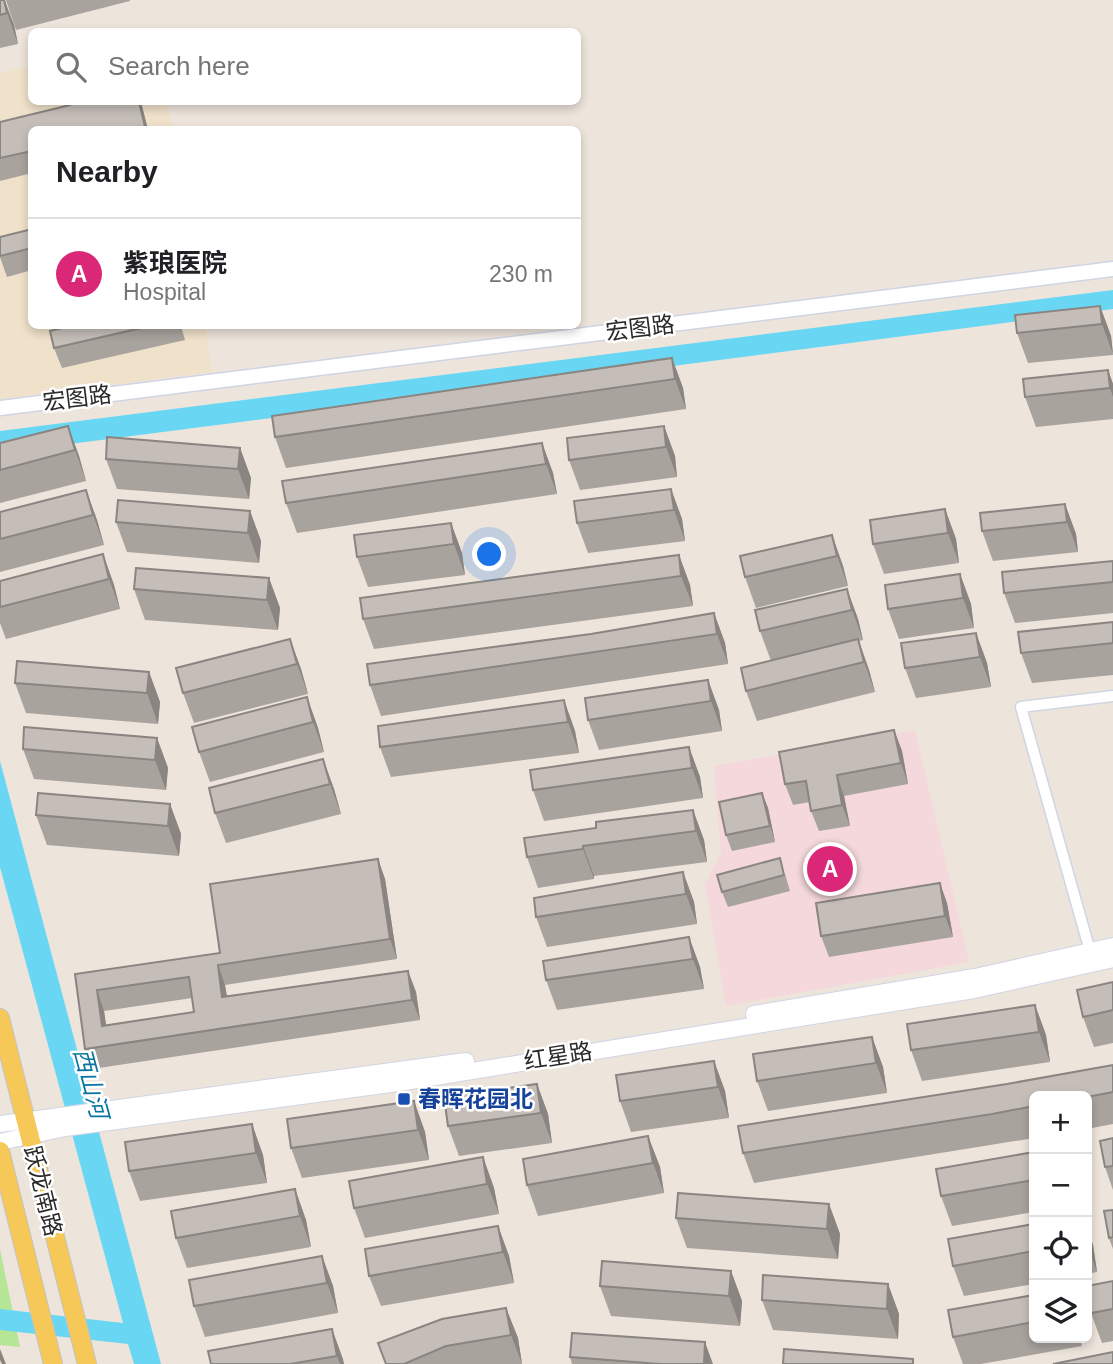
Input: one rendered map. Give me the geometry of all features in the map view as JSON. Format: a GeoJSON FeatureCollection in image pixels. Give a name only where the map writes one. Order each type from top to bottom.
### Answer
{"type":"FeatureCollection","features":[{"type":"Feature","properties":{"kind":"main road","name":"红星路"},"geometry":{"type":"LineString","coordinates":[[100,1117],[510,1054],[975,977],[1113,946]]}},
{"type":"Feature","properties":{"kind":"main road","name":"红星路"},"geometry":{"type":"LineString","coordinates":[[0,1124],[27,1127],[398,1083],[961,993],[1113,959]]}},
{"type":"Feature","properties":{"kind":"main road","name":"跃龙南路"},"geometry":{"type":"LineString","coordinates":[[0,1018],[85,1358]]}},
{"type":"Feature","properties":{"kind":"main road","name":"红星路"},"geometry":{"type":"LineString","coordinates":[[0,1142],[27,1127]]}},
{"type":"Feature","properties":{"kind":"main road","name":"跃龙南路"},"geometry":{"type":"LineString","coordinates":[[0,1151],[51,1356]]}},
{"type":"Feature","properties":{"kind":"street","name":"宏图路"},"geometry":{"type":"LineString","coordinates":[[0,408],[1113,269]]}},
{"type":"Feature","properties":{"kind":"street"},"geometry":{"type":"LineString","coordinates":[[1090,951],[1021,707],[1113,696]]}},
{"type":"Feature","properties":{"kind":"shaded area"},"geometry":{"type":"Polygon","coordinates":[[[28,66],[28,105],[167,105],[173,126],[28,126],[28,329],[206,329],[211,372],[0,399],[0,74],[28,66]]]}},
{"type":"Feature","properties":{"kind":"shaded area"},"geometry":{"type":"Polygon","coordinates":[[[915,730],[969,962],[726,1006],[705,885],[721,853],[714,766],[915,730]]]}},
{"type":"Feature","properties":{"kind":"green space"},"geometry":{"type":"Polygon","coordinates":[[[0,1249],[20,1347],[0,1345],[0,1249]]]}},
{"type":"Feature","properties":{"kind":"water"},"geometry":{"type":"Polygon","coordinates":[[[1113,290],[1113,309],[0,453],[0,431],[1113,290]]]}},
{"type":"Feature","properties":{"kind":"water"},"geometry":{"type":"Polygon","coordinates":[[[0,761],[161,1364],[134,1364],[128,1344],[0,1330],[0,1309],[123,1323],[0,867],[0,761]]]}},
{"type":"Feature","properties":{"kind":"building"},"geometry":{"type":"Polygon","coordinates":[[[0,0],[4,0],[7,13],[0,15],[0,0]]]}},
{"type":"Feature","properties":{"kind":"building"},"geometry":{"type":"Polygon","coordinates":[[[70,105],[140,105],[145,126],[28,126],[28,152],[0,158],[0,122],[70,105]]]}},
{"type":"Feature","properties":{"kind":"building"},"geometry":{"type":"Polygon","coordinates":[[[28,230],[28,249],[0,256],[0,237],[28,230]]]}},
{"type":"Feature","properties":{"kind":"building"},"geometry":{"type":"Polygon","coordinates":[[[1100,306],[1102,324],[1017,333],[1015,315],[1100,306]]]}},
{"type":"Feature","properties":{"kind":"building"},"geometry":{"type":"Polygon","coordinates":[[[58,329],[137,329],[54,348],[50,331],[58,329]]]}},
{"type":"Feature","properties":{"kind":"building"},"geometry":{"type":"Polygon","coordinates":[[[672,358],[675,379],[275,437],[272,416],[672,358]]]}},
{"type":"Feature","properties":{"kind":"building"},"geometry":{"type":"Polygon","coordinates":[[[1108,370],[1110,388],[1025,397],[1023,379],[1108,370]]]}},
{"type":"Feature","properties":{"kind":"building"},"geometry":{"type":"Polygon","coordinates":[[[68,426],[75,450],[0,470],[0,443],[68,426]]]}},
{"type":"Feature","properties":{"kind":"building"},"geometry":{"type":"Polygon","coordinates":[[[664,426],[666,447],[569,460],[567,438],[664,426]]]}},
{"type":"Feature","properties":{"kind":"building"},"geometry":{"type":"Polygon","coordinates":[[[107,437],[240,448],[238,469],[106,459],[107,437]]]}},
{"type":"Feature","properties":{"kind":"building"},"geometry":{"type":"Polygon","coordinates":[[[542,443],[546,464],[286,503],[282,481],[542,443]]]}},
{"type":"Feature","properties":{"kind":"building"},"geometry":{"type":"Polygon","coordinates":[[[671,489],[674,510],[577,523],[574,501],[671,489]]]}},
{"type":"Feature","properties":{"kind":"building"},"geometry":{"type":"Polygon","coordinates":[[[86,490],[93,515],[0,539],[0,512],[86,490]]]}},
{"type":"Feature","properties":{"kind":"building"},"geometry":{"type":"Polygon","coordinates":[[[118,500],[250,511],[248,533],[116,522],[118,500]]]}},
{"type":"Feature","properties":{"kind":"building"},"geometry":{"type":"Polygon","coordinates":[[[1065,504],[1067,522],[982,531],[980,513],[1065,504]]]}},
{"type":"Feature","properties":{"kind":"building"},"geometry":{"type":"Polygon","coordinates":[[[945,509],[948,533],[873,544],[870,520],[945,509]]]}},
{"type":"Feature","properties":{"kind":"building"},"geometry":{"type":"Polygon","coordinates":[[[451,523],[454,544],[357,557],[354,535],[451,523]]]}},
{"type":"Feature","properties":{"kind":"building"},"geometry":{"type":"Polygon","coordinates":[[[832,535],[837,556],[745,577],[740,556],[832,535]]]}},
{"type":"Feature","properties":{"kind":"building"},"geometry":{"type":"Polygon","coordinates":[[[103,554],[109,579],[0,607],[0,581],[103,554]]]}},
{"type":"Feature","properties":{"kind":"building"},"geometry":{"type":"Polygon","coordinates":[[[679,555],[681,576],[363,619],[360,598],[679,555]]]}},
{"type":"Feature","properties":{"kind":"building"},"geometry":{"type":"Polygon","coordinates":[[[1113,561],[1113,582],[1004,593],[1002,572],[1113,561]]]}},
{"type":"Feature","properties":{"kind":"building"},"geometry":{"type":"Polygon","coordinates":[[[136,568],[269,578],[267,600],[134,589],[136,568]]]}},
{"type":"Feature","properties":{"kind":"building"},"geometry":{"type":"Polygon","coordinates":[[[960,574],[963,598],[888,609],[885,585],[960,574]]]}},
{"type":"Feature","properties":{"kind":"building"},"geometry":{"type":"Polygon","coordinates":[[[847,589],[852,610],[760,631],[755,610],[847,589]]]}},
{"type":"Feature","properties":{"kind":"building"},"geometry":{"type":"Polygon","coordinates":[[[714,613],[717,634],[370,685],[367,664],[591,634],[714,613]]]}},
{"type":"Feature","properties":{"kind":"building"},"geometry":{"type":"Polygon","coordinates":[[[1113,622],[1113,643],[1021,653],[1018,632],[1113,622]]]}},
{"type":"Feature","properties":{"kind":"building"},"geometry":{"type":"Polygon","coordinates":[[[976,633],[980,657],[905,668],[901,643],[976,633]]]}},
{"type":"Feature","properties":{"kind":"building"},"geometry":{"type":"Polygon","coordinates":[[[290,639],[297,664],[183,693],[176,668],[290,639]]]}},
{"type":"Feature","properties":{"kind":"building"},"geometry":{"type":"Polygon","coordinates":[[[858,639],[864,662],[746,691],[741,668],[858,639]]]}},
{"type":"Feature","properties":{"kind":"building"},"geometry":{"type":"Polygon","coordinates":[[[17,661],[149,672],[147,693],[15,683],[17,661]]]}},
{"type":"Feature","properties":{"kind":"building"},"geometry":{"type":"Polygon","coordinates":[[[708,680],[711,701],[588,720],[585,698],[708,680]]]}},
{"type":"Feature","properties":{"kind":"building"},"geometry":{"type":"Polygon","coordinates":[[[307,697],[313,722],[199,752],[192,727],[307,697]]]}},
{"type":"Feature","properties":{"kind":"building"},"geometry":{"type":"Polygon","coordinates":[[[564,700],[568,722],[380,747],[378,726],[564,700]]]}},
{"type":"Feature","properties":{"kind":"building"},"geometry":{"type":"Polygon","coordinates":[[[24,727],[157,738],[155,760],[23,749],[24,727]]]}},
{"type":"Feature","properties":{"kind":"building"},"geometry":{"type":"Polygon","coordinates":[[[894,730],[901,763],[837,775],[842,805],[811,811],[806,781],[785,784],[779,752],[894,730]]]}},
{"type":"Feature","properties":{"kind":"building"},"geometry":{"type":"Polygon","coordinates":[[[689,747],[692,768],[533,790],[530,770],[689,747]]]}},
{"type":"Feature","properties":{"kind":"building"},"geometry":{"type":"Polygon","coordinates":[[[323,759],[330,784],[215,813],[209,788],[323,759]]]}},
{"type":"Feature","properties":{"kind":"building"},"geometry":{"type":"Polygon","coordinates":[[[38,793],[170,804],[168,826],[36,815],[38,793]]]}},
{"type":"Feature","properties":{"kind":"building"},"geometry":{"type":"Polygon","coordinates":[[[762,793],[770,826],[726,835],[719,802],[762,793]]]}},
{"type":"Feature","properties":{"kind":"building"},"geometry":{"type":"Polygon","coordinates":[[[693,810],[696,831],[583,846],[583,849],[527,857],[524,838],[596,828],[596,822],[693,810]]]}},
{"type":"Feature","properties":{"kind":"building"},"geometry":{"type":"Polygon","coordinates":[[[780,858],[784,875],[722,892],[717,875],[780,858]]]}},
{"type":"Feature","properties":{"kind":"building"},"geometry":{"type":"Polygon","coordinates":[[[378,859],[390,939],[218,965],[222,997],[408,971],[412,1000],[85,1049],[75,974],[220,953],[210,884],[378,859]],[[189,977],[97,990],[102,1026],[194,1012],[189,977]]]}},
{"type":"Feature","properties":{"kind":"building"},"geometry":{"type":"Polygon","coordinates":[[[683,872],[686,894],[536,917],[534,898],[683,872]]]}},
{"type":"Feature","properties":{"kind":"building"},"geometry":{"type":"Polygon","coordinates":[[[940,883],[945,916],[821,936],[816,903],[940,883]]]}},
{"type":"Feature","properties":{"kind":"building"},"geometry":{"type":"Polygon","coordinates":[[[689,937],[693,959],[546,980],[543,961],[689,937]]]}},
{"type":"Feature","properties":{"kind":"building"},"geometry":{"type":"Polygon","coordinates":[[[1113,982],[1113,1010],[1083,1017],[1077,990],[1113,982]]]}},
{"type":"Feature","properties":{"kind":"building"},"geometry":{"type":"Polygon","coordinates":[[[1035,1005],[1039,1032],[911,1050],[907,1024],[1035,1005]]]}},
{"type":"Feature","properties":{"kind":"building"},"geometry":{"type":"Polygon","coordinates":[[[872,1037],[876,1063],[757,1081],[753,1054],[872,1037]]]}},
{"type":"Feature","properties":{"kind":"building"},"geometry":{"type":"Polygon","coordinates":[[[714,1061],[718,1087],[620,1101],[616,1075],[714,1061]]]}},
{"type":"Feature","properties":{"kind":"building"},"geometry":{"type":"Polygon","coordinates":[[[1113,1065],[1113,1092],[1092,1096],[1092,1091],[1029,1091],[1029,1107],[743,1153],[738,1126],[1113,1065]]]}},
{"type":"Feature","properties":{"kind":"building"},"geometry":{"type":"Polygon","coordinates":[[[537,1084],[541,1113],[448,1126],[444,1097],[537,1084]]]}},
{"type":"Feature","properties":{"kind":"building"},"geometry":{"type":"Polygon","coordinates":[[[414,1101],[418,1130],[291,1148],[287,1119],[414,1101]]]}},
{"type":"Feature","properties":{"kind":"building"},"geometry":{"type":"Polygon","coordinates":[[[252,1124],[256,1153],[129,1171],[125,1142],[252,1124]]]}},
{"type":"Feature","properties":{"kind":"building"},"geometry":{"type":"Polygon","coordinates":[[[648,1136],[653,1163],[527,1185],[523,1159],[648,1136]]]}},
{"type":"Feature","properties":{"kind":"building"},"geometry":{"type":"Polygon","coordinates":[[[1113,1138],[1113,1166],[1105,1167],[1100,1141],[1113,1138]]]}},
{"type":"Feature","properties":{"kind":"building"},"geometry":{"type":"Polygon","coordinates":[[[1029,1153],[1029,1181],[941,1196],[936,1169],[1029,1153]]]}},
{"type":"Feature","properties":{"kind":"building"},"geometry":{"type":"Polygon","coordinates":[[[483,1157],[487,1184],[354,1208],[349,1181],[483,1157]]]}},
{"type":"Feature","properties":{"kind":"building"},"geometry":{"type":"Polygon","coordinates":[[[295,1189],[300,1216],[176,1238],[171,1211],[295,1189]]]}},
{"type":"Feature","properties":{"kind":"building"},"geometry":{"type":"Polygon","coordinates":[[[678,1193],[829,1204],[827,1229],[676,1218],[678,1193]]]}},
{"type":"Feature","properties":{"kind":"building"},"geometry":{"type":"Polygon","coordinates":[[[1113,1210],[1113,1237],[1109,1238],[1104,1211],[1113,1210]]]}},
{"type":"Feature","properties":{"kind":"building"},"geometry":{"type":"Polygon","coordinates":[[[1029,1225],[1029,1252],[953,1266],[948,1239],[1029,1225]]]}},
{"type":"Feature","properties":{"kind":"building"},"geometry":{"type":"Polygon","coordinates":[[[498,1226],[503,1252],[369,1276],[365,1249],[498,1226]]]}},
{"type":"Feature","properties":{"kind":"building"},"geometry":{"type":"Polygon","coordinates":[[[322,1256],[327,1283],[194,1306],[189,1280],[322,1256]]]}},
{"type":"Feature","properties":{"kind":"building"},"geometry":{"type":"Polygon","coordinates":[[[602,1261],[731,1271],[729,1296],[600,1286],[602,1261]]]}},
{"type":"Feature","properties":{"kind":"building"},"geometry":{"type":"Polygon","coordinates":[[[763,1275],[888,1284],[887,1309],[762,1300],[763,1275]]]}},
{"type":"Feature","properties":{"kind":"building"},"geometry":{"type":"Polygon","coordinates":[[[1113,1281],[1113,1309],[1092,1313],[1092,1285],[1113,1281]]]}},
{"type":"Feature","properties":{"kind":"building"},"geometry":{"type":"Polygon","coordinates":[[[1029,1296],[1029,1323],[953,1337],[948,1310],[1029,1296]]]}},
{"type":"Feature","properties":{"kind":"building"},"geometry":{"type":"Polygon","coordinates":[[[506,1308],[511,1335],[446,1346],[404,1364],[386,1364],[378,1343],[442,1319],[506,1308]]]}},
{"type":"Feature","properties":{"kind":"building"},"geometry":{"type":"Polygon","coordinates":[[[332,1329],[337,1356],[290,1364],[211,1364],[208,1351],[332,1329]]]}},
{"type":"Feature","properties":{"kind":"building"},"geometry":{"type":"Polygon","coordinates":[[[572,1333],[705,1342],[704,1364],[660,1364],[570,1357],[572,1333]]]}},
{"type":"Feature","properties":{"kind":"building"},"geometry":{"type":"Polygon","coordinates":[[[784,1349],[913,1359],[913,1364],[783,1364],[784,1349]]]}},
{"type":"Feature","properties":{"kind":"building"},"geometry":{"type":"Polygon","coordinates":[[[1113,1352],[1113,1364],[1053,1364],[1113,1352]]]}},
{"type":"Feature","properties":{"kind":"place","name":"紫琅医院"},"geometry":{"type":"Point","coordinates":[830,869]}},
{"type":"Feature","properties":{"kind":"place","name":"春晖花园北"},"geometry":{"type":"Point","coordinates":[404,1099]}},
{"type":"Feature","properties":{"kind":"water label","name":"西山河"},"geometry":{"type":"Point","coordinates":[91,1083]}}]}
